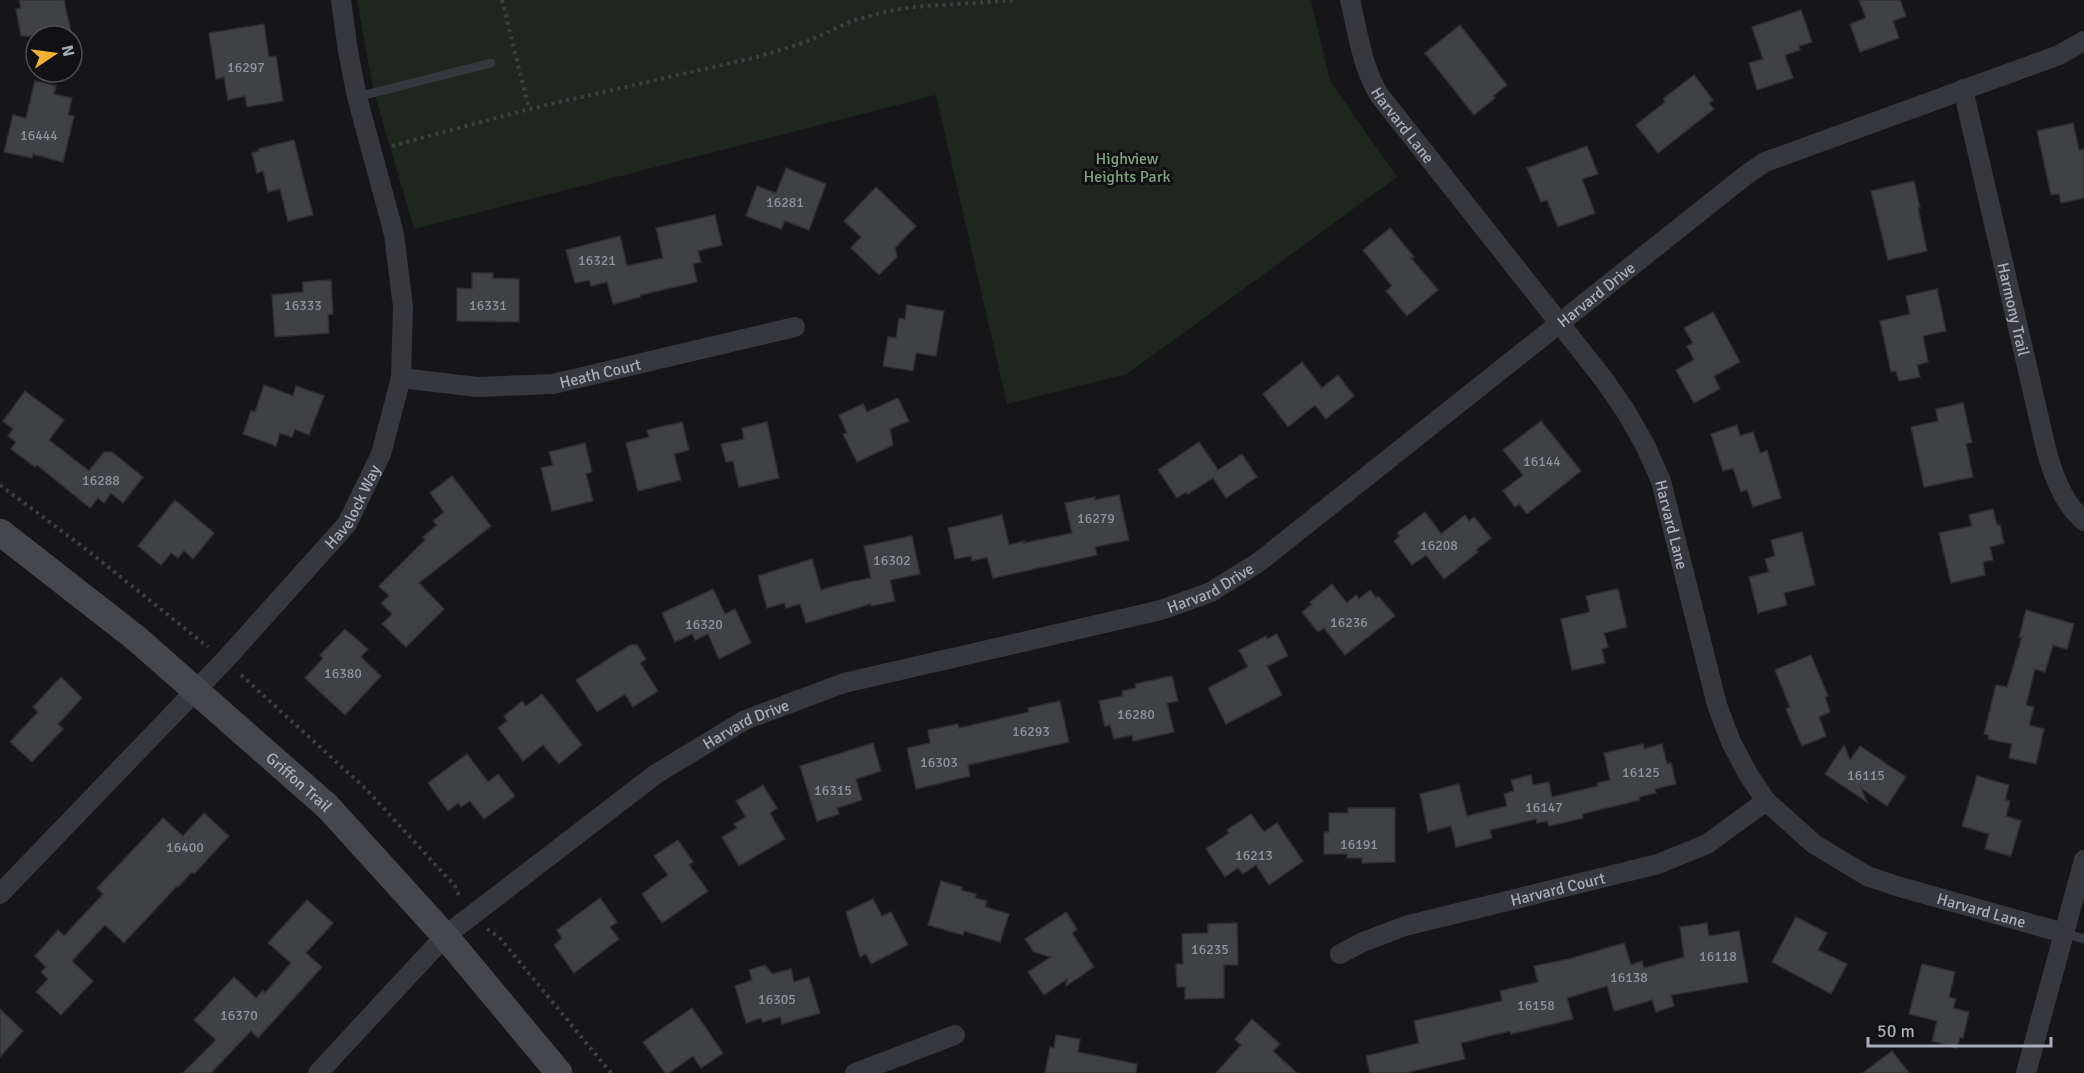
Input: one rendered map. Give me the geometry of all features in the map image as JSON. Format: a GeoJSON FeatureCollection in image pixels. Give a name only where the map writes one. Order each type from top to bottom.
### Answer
{"type":"FeatureCollection","features":[{"type":"Feature","properties":{"kind":"street","name":"Havelock Way"},"geometry":{"type":"LineString","coordinates":[[0,894],[225,660],[346,524],[381,454],[401,378],[403,307],[394,234],[357,97],[341,0]]}},
{"type":"Feature","properties":{"kind":"street","name":"Harvard Lane"},"geometry":{"type":"LineString","coordinates":[[1350,0],[1366,69],[1380,96],[1602,377],[1625,410],[1645,445],[1661,481],[1717,705],[1731,742],[1766,801],[1814,844],[1867,876],[2064,933]]}},
{"type":"Feature","properties":{"kind":"street","name":"Harvard Drive"},"geometry":{"type":"LineString","coordinates":[[318,1073],[445,936],[656,774],[745,720],[844,683],[1161,610],[1185,603],[1219,588],[1259,562],[1765,162],[2059,55],[2084,41]]}},
{"type":"Feature","properties":{"kind":"street","name":"Harmony Trail"},"geometry":{"type":"LineString","coordinates":[[1963,89],[2047,453],[2054,477],[2066,499],[2084,521]]}},
{"type":"Feature","properties":{"kind":"street","name":"Heath Court"},"geometry":{"type":"LineString","coordinates":[[401,378],[477,387],[553,384],[795,327]]}},
{"type":"Feature","properties":{"kind":"street","name":"Griffon Trail"},"geometry":{"type":"LineString","coordinates":[[0,532],[137,639],[328,807],[445,936],[559,1073]]}},
{"type":"Feature","properties":{"kind":"street","name":"Harvard Court"},"geometry":{"type":"LineString","coordinates":[[1340,954],[1363,942],[1405,926],[1658,864],[1707,844],[1766,801]]}},
{"type":"Feature","properties":{"kind":"street"},"geometry":{"type":"LineString","coordinates":[[2026,1073],[2084,860]]}},
{"type":"Feature","properties":{"kind":"street"},"geometry":{"type":"LineString","coordinates":[[855,1073],[955,1035]]}},
{"type":"Feature","properties":{"kind":"lane"},"geometry":{"type":"LineString","coordinates":[[357,97],[491,63]]}},
{"type":"Feature","properties":{"kind":"lane"},"geometry":{"type":"LineString","coordinates":[[2064,933],[2084,939]]}},
{"type":"Feature","properties":{"kind":"path"},"geometry":{"type":"LineString","coordinates":[[502,0],[529,109]]}},
{"type":"Feature","properties":{"kind":"path"},"geometry":{"type":"LineString","coordinates":[[371,152],[529,109],[757,57],[806,42],[852,21],[884,12],[912,7],[1017,0]]}},
{"type":"Feature","properties":{"kind":"path"},"geometry":{"type":"LineString","coordinates":[[0,485],[87,550],[225,660],[366,789],[455,886],[469,917],[499,937],[611,1073]]}},
{"type":"Feature","properties":{"kind":"green space","name":"Highview Heights Park"},"geometry":{"type":"Polygon","coordinates":[[[357,0],[1311,0],[1330,81],[1397,177],[1127,374],[1007,404],[936,95],[414,229],[373,88],[357,0]]]}},
{"type":"Feature","properties":{"kind":"building"},"geometry":{"type":"Polygon","coordinates":[[[19,0],[64,0],[69,24],[24,24],[24,36],[21,36],[16,9],[21,8],[19,0]]]}},
{"type":"Feature","properties":{"kind":"building"},"geometry":{"type":"Polygon","coordinates":[[[1859,0],[1900,0],[1906,16],[1893,21],[1899,38],[1860,52],[1850,24],[1866,18],[1859,0]]]}},
{"type":"Feature","properties":{"kind":"building"},"geometry":{"type":"Polygon","coordinates":[[[1801,10],[1812,42],[1799,46],[1800,50],[1785,55],[1793,78],[1757,90],[1749,63],[1763,59],[1752,27],[1801,10]]]}},
{"type":"Feature","properties":{"kind":"building"},"geometry":{"type":"Polygon","coordinates":[[[264,24],[269,57],[276,56],[283,101],[247,107],[245,96],[228,100],[224,77],[216,79],[209,33],[264,24]]]}},
{"type":"Feature","properties":{"kind":"building"},"geometry":{"type":"Polygon","coordinates":[[[1460,25],[1507,85],[1474,115],[1425,53],[1460,25]]]}},
{"type":"Feature","properties":{"kind":"building"},"geometry":{"type":"Polygon","coordinates":[[[1694,75],[1713,100],[1709,103],[1714,109],[1658,153],[1636,125],[1665,102],[1663,99],[1694,75]]]}},
{"type":"Feature","properties":{"kind":"building"},"geometry":{"type":"Polygon","coordinates":[[[34,84],[56,86],[54,94],[72,98],[68,115],[74,116],[63,162],[33,154],[32,158],[4,152],[13,115],[26,118],[34,84]]]}},
{"type":"Feature","properties":{"kind":"building"},"geometry":{"type":"Polygon","coordinates":[[[2073,123],[2079,150],[2084,149],[2084,198],[2061,203],[2059,194],[2051,195],[2037,131],[2073,123]]]}},
{"type":"Feature","properties":{"kind":"building"},"geometry":{"type":"Polygon","coordinates":[[[294,140],[313,215],[288,221],[280,189],[268,192],[263,171],[257,173],[252,153],[259,151],[258,149],[294,140]]]}},
{"type":"Feature","properties":{"kind":"building"},"geometry":{"type":"Polygon","coordinates":[[[1587,146],[1598,174],[1582,179],[1595,213],[1558,227],[1547,200],[1541,202],[1527,168],[1587,146]]]}},
{"type":"Feature","properties":{"kind":"building"},"geometry":{"type":"Polygon","coordinates":[[[786,168],[826,184],[809,230],[785,221],[781,229],[746,216],[757,186],[776,193],[786,168]]]}},
{"type":"Feature","properties":{"kind":"building"},"geometry":{"type":"Polygon","coordinates":[[[1914,181],[1927,251],[1888,260],[1871,191],[1914,181]]]}},
{"type":"Feature","properties":{"kind":"building"},"geometry":{"type":"Polygon","coordinates":[[[876,187],[916,226],[895,248],[897,257],[879,275],[851,248],[861,237],[844,221],[876,187]]]}},
{"type":"Feature","properties":{"kind":"building"},"geometry":{"type":"Polygon","coordinates":[[[715,215],[722,245],[698,251],[701,262],[693,264],[697,282],[640,295],[640,297],[613,304],[607,282],[591,286],[589,280],[575,283],[566,250],[620,236],[627,266],[663,258],[656,228],[715,215]]]}},
{"type":"Feature","properties":{"kind":"building"},"geometry":{"type":"Polygon","coordinates":[[[1390,228],[1438,290],[1407,316],[1386,291],[1392,286],[1363,250],[1390,228]]]}},
{"type":"Feature","properties":{"kind":"building"},"geometry":{"type":"Polygon","coordinates":[[[472,273],[493,273],[493,278],[519,279],[519,322],[457,321],[457,288],[472,289],[472,273]]]}},
{"type":"Feature","properties":{"kind":"building"},"geometry":{"type":"Polygon","coordinates":[[[331,280],[333,314],[328,315],[329,333],[275,337],[272,295],[303,292],[303,282],[331,280]]]}},
{"type":"Feature","properties":{"kind":"building"},"geometry":{"type":"Polygon","coordinates":[[[1937,289],[1946,331],[1923,336],[1928,362],[1917,365],[1920,377],[1899,381],[1896,371],[1891,372],[1880,321],[1910,314],[1906,296],[1937,289]]]}},
{"type":"Feature","properties":{"kind":"building"},"geometry":{"type":"Polygon","coordinates":[[[907,305],[944,311],[936,356],[916,353],[913,371],[883,366],[888,337],[896,338],[899,318],[905,319],[907,305]]]}},
{"type":"Feature","properties":{"kind":"building"},"geometry":{"type":"Polygon","coordinates":[[[1713,312],[1740,362],[1714,376],[1720,389],[1694,403],[1676,370],[1694,360],[1687,346],[1693,343],[1684,328],[1713,312]]]}},
{"type":"Feature","properties":{"kind":"building"},"geometry":{"type":"Polygon","coordinates":[[[1302,362],[1322,388],[1338,375],[1354,396],[1326,419],[1315,405],[1288,427],[1263,394],[1302,362]]]}},
{"type":"Feature","properties":{"kind":"building"},"geometry":{"type":"Polygon","coordinates":[[[264,385],[293,396],[296,386],[324,396],[309,435],[295,429],[292,437],[280,433],[276,446],[243,434],[251,411],[255,412],[264,385]]]}},
{"type":"Feature","properties":{"kind":"building"},"geometry":{"type":"Polygon","coordinates":[[[25,391],[64,420],[49,440],[89,471],[104,452],[112,452],[143,477],[123,503],[111,493],[104,503],[98,498],[90,508],[37,465],[35,467],[11,449],[16,442],[8,436],[13,429],[3,421],[25,391]]]}},
{"type":"Feature","properties":{"kind":"building"},"geometry":{"type":"Polygon","coordinates":[[[898,398],[909,421],[890,429],[893,445],[857,462],[843,434],[847,433],[839,415],[863,404],[867,412],[898,398]]]}},
{"type":"Feature","properties":{"kind":"building"},"geometry":{"type":"Polygon","coordinates":[[[1963,403],[1972,442],[1966,444],[1973,477],[1924,487],[1911,427],[1938,421],[1936,409],[1963,403]]]}},
{"type":"Feature","properties":{"kind":"building"},"geometry":{"type":"Polygon","coordinates":[[[1541,421],[1581,471],[1527,514],[1519,504],[1515,507],[1503,491],[1523,475],[1503,450],[1541,421]]]}},
{"type":"Feature","properties":{"kind":"building"},"geometry":{"type":"Polygon","coordinates":[[[682,422],[689,450],[674,454],[681,480],[638,491],[626,443],[649,437],[647,430],[682,422]]]}},
{"type":"Feature","properties":{"kind":"building"},"geometry":{"type":"Polygon","coordinates":[[[767,422],[779,478],[739,487],[733,461],[726,462],[721,444],[744,439],[742,428],[767,422]]]}},
{"type":"Feature","properties":{"kind":"building"},"geometry":{"type":"Polygon","coordinates":[[[1737,425],[1740,436],[1753,432],[1760,453],[1767,451],[1781,498],[1753,507],[1747,490],[1741,492],[1733,468],[1723,471],[1711,434],[1737,425]]]}},
{"type":"Feature","properties":{"kind":"building"},"geometry":{"type":"Polygon","coordinates":[[[1199,442],[1218,470],[1242,454],[1257,477],[1226,498],[1213,478],[1188,494],[1186,492],[1177,498],[1158,470],[1199,442]]]}},
{"type":"Feature","properties":{"kind":"building"},"geometry":{"type":"Polygon","coordinates":[[[585,443],[592,472],[586,474],[593,501],[552,511],[541,468],[553,465],[549,452],[585,443]]]}},
{"type":"Feature","properties":{"kind":"building"},"geometry":{"type":"Polygon","coordinates":[[[452,476],[491,526],[419,583],[444,609],[406,647],[382,624],[392,614],[381,603],[389,596],[379,586],[425,540],[423,537],[437,525],[433,521],[444,512],[430,493],[452,476]]]}},
{"type":"Feature","properties":{"kind":"building"},"geometry":{"type":"Polygon","coordinates":[[[1119,495],[1129,540],[1095,547],[1097,555],[993,578],[987,557],[972,561],[971,556],[955,559],[948,528],[1002,515],[1009,545],[1024,541],[1024,543],[1072,533],[1065,503],[1119,495]]]}},
{"type":"Feature","properties":{"kind":"building"},"geometry":{"type":"Polygon","coordinates":[[[175,500],[214,533],[193,559],[184,551],[178,558],[171,553],[161,565],[138,546],[175,500]]]}},
{"type":"Feature","properties":{"kind":"building"},"geometry":{"type":"Polygon","coordinates":[[[1993,509],[2004,543],[1990,547],[1993,560],[1983,562],[1985,575],[1951,583],[1939,533],[1972,526],[1969,515],[1993,509]]]}},
{"type":"Feature","properties":{"kind":"building"},"geometry":{"type":"Polygon","coordinates":[[[1425,512],[1441,534],[1465,515],[1469,521],[1474,517],[1491,538],[1476,550],[1478,552],[1444,579],[1426,555],[1412,565],[1394,541],[1400,536],[1397,533],[1425,512]]]}},
{"type":"Feature","properties":{"kind":"building"},"geometry":{"type":"Polygon","coordinates":[[[1802,532],[1815,585],[1784,593],[1787,605],[1758,613],[1749,577],[1769,572],[1765,559],[1775,556],[1771,540],[1802,532]]]}},
{"type":"Feature","properties":{"kind":"building"},"geometry":{"type":"Polygon","coordinates":[[[912,536],[920,574],[890,580],[895,601],[871,606],[870,604],[806,623],[800,604],[786,608],[784,603],[767,608],[758,576],[812,559],[821,590],[871,578],[864,546],[912,536]]]}},
{"type":"Feature","properties":{"kind":"building"},"geometry":{"type":"Polygon","coordinates":[[[1332,584],[1347,603],[1356,595],[1359,599],[1370,590],[1395,616],[1345,655],[1324,628],[1318,632],[1302,612],[1312,604],[1310,602],[1332,584]]]}},
{"type":"Feature","properties":{"kind":"building"},"geometry":{"type":"Polygon","coordinates":[[[713,589],[725,614],[735,609],[751,643],[719,659],[708,634],[695,640],[692,634],[675,642],[662,613],[713,589]]]}},
{"type":"Feature","properties":{"kind":"building"},"geometry":{"type":"Polygon","coordinates":[[[1618,589],[1627,627],[1604,633],[1608,647],[1602,649],[1605,663],[1572,670],[1561,619],[1590,612],[1586,596],[1618,589]]]}},
{"type":"Feature","properties":{"kind":"building"},"geometry":{"type":"Polygon","coordinates":[[[2026,610],[2074,624],[2067,649],[2053,645],[2045,672],[2035,669],[2026,705],[2034,707],[2029,725],[2044,729],[2036,764],[2009,758],[2012,744],[1988,739],[1989,735],[1984,734],[1996,685],[2007,687],[2022,637],[2019,637],[2026,610]]]}},
{"type":"Feature","properties":{"kind":"building"},"geometry":{"type":"Polygon","coordinates":[[[345,629],[368,649],[361,657],[381,676],[345,715],[305,678],[323,658],[320,655],[345,629]]]}},
{"type":"Feature","properties":{"kind":"building"},"geometry":{"type":"Polygon","coordinates":[[[1277,634],[1288,656],[1267,666],[1282,695],[1226,724],[1208,688],[1248,667],[1239,650],[1266,636],[1267,639],[1277,634]]]}},
{"type":"Feature","properties":{"kind":"building"},"geometry":{"type":"Polygon","coordinates":[[[630,645],[637,645],[646,659],[640,663],[658,691],[633,707],[625,694],[597,712],[576,680],[630,645]]]}},
{"type":"Feature","properties":{"kind":"building"},"geometry":{"type":"Polygon","coordinates":[[[1811,655],[1828,696],[1825,697],[1830,712],[1819,717],[1826,736],[1802,746],[1786,709],[1790,707],[1775,670],[1811,655]]]}},
{"type":"Feature","properties":{"kind":"building"},"geometry":{"type":"Polygon","coordinates":[[[1172,676],[1178,701],[1167,703],[1174,732],[1133,741],[1132,735],[1114,739],[1110,725],[1105,726],[1099,701],[1123,696],[1122,691],[1136,688],[1135,684],[1172,676]]]}},
{"type":"Feature","properties":{"kind":"building"},"geometry":{"type":"Polygon","coordinates":[[[61,677],[82,698],[58,724],[63,729],[32,762],[10,742],[38,712],[33,707],[61,677]]]}},
{"type":"Feature","properties":{"kind":"building"},"geometry":{"type":"Polygon","coordinates":[[[542,694],[582,745],[559,764],[543,745],[523,761],[498,728],[507,721],[504,716],[522,701],[526,706],[542,694]]]}},
{"type":"Feature","properties":{"kind":"building"},"geometry":{"type":"Polygon","coordinates":[[[1060,701],[1069,742],[968,765],[970,776],[916,789],[907,748],[930,743],[928,730],[958,724],[959,728],[1029,712],[1028,708],[1060,701]]]}},
{"type":"Feature","properties":{"kind":"building"},"geometry":{"type":"Polygon","coordinates":[[[873,743],[881,771],[856,779],[862,800],[837,808],[839,814],[817,821],[800,766],[873,743]]]}},
{"type":"Feature","properties":{"kind":"building"},"geometry":{"type":"Polygon","coordinates":[[[1643,744],[1644,749],[1662,744],[1667,764],[1671,763],[1676,784],[1655,789],[1656,793],[1639,797],[1640,800],[1582,814],[1583,818],[1549,826],[1547,821],[1537,823],[1536,819],[1490,830],[1492,838],[1456,847],[1451,826],[1428,832],[1420,794],[1459,784],[1467,816],[1507,806],[1504,794],[1514,791],[1511,780],[1531,775],[1533,785],[1549,782],[1552,797],[1598,786],[1597,783],[1610,780],[1604,753],[1643,744]]]}},
{"type":"Feature","properties":{"kind":"building"},"geometry":{"type":"Polygon","coordinates":[[[1844,745],[1850,760],[1860,746],[1906,777],[1887,806],[1861,788],[1867,802],[1825,774],[1844,745]]]}},
{"type":"Feature","properties":{"kind":"building"},"geometry":{"type":"Polygon","coordinates":[[[467,754],[488,782],[498,774],[515,796],[484,819],[470,801],[461,807],[458,803],[448,811],[428,783],[467,754]]]}},
{"type":"Feature","properties":{"kind":"building"},"geometry":{"type":"Polygon","coordinates":[[[1977,776],[2009,785],[2005,800],[2010,801],[2006,816],[2021,821],[2011,856],[1985,849],[1989,834],[1962,826],[1977,776]]]}},
{"type":"Feature","properties":{"kind":"building"},"geometry":{"type":"Polygon","coordinates":[[[763,785],[777,808],[770,813],[785,839],[739,866],[722,837],[737,828],[734,824],[746,817],[736,801],[763,785]]]}},
{"type":"Feature","properties":{"kind":"building"},"geometry":{"type":"Polygon","coordinates":[[[1348,808],[1395,808],[1395,862],[1362,863],[1362,858],[1347,858],[1347,854],[1324,854],[1324,832],[1329,832],[1329,813],[1348,813],[1348,808]]]}},
{"type":"Feature","properties":{"kind":"building"},"geometry":{"type":"Polygon","coordinates":[[[204,813],[229,836],[194,874],[192,872],[177,886],[124,943],[105,925],[72,961],[93,981],[61,1015],[36,992],[48,979],[41,972],[46,967],[35,956],[58,930],[64,936],[103,894],[97,888],[163,818],[183,836],[204,813]]]}},
{"type":"Feature","properties":{"kind":"building"},"geometry":{"type":"Polygon","coordinates":[[[1251,814],[1264,832],[1277,823],[1303,861],[1269,885],[1256,865],[1243,874],[1238,868],[1225,877],[1206,849],[1229,833],[1227,830],[1251,814]]]}},
{"type":"Feature","properties":{"kind":"building"},"geometry":{"type":"Polygon","coordinates":[[[678,840],[693,862],[689,865],[708,891],[662,923],[642,894],[668,875],[654,856],[678,840]]]}},
{"type":"Feature","properties":{"kind":"building"},"geometry":{"type":"Polygon","coordinates":[[[941,881],[976,894],[975,898],[987,901],[985,907],[1009,914],[1000,942],[964,931],[963,935],[928,925],[941,881]]]}},
{"type":"Feature","properties":{"kind":"building"},"geometry":{"type":"Polygon","coordinates":[[[600,898],[617,922],[610,927],[619,939],[574,973],[554,945],[562,938],[557,930],[600,898]]]}},
{"type":"Feature","properties":{"kind":"building"},"geometry":{"type":"Polygon","coordinates":[[[873,899],[882,916],[891,912],[908,945],[871,964],[866,954],[860,957],[846,912],[873,899]]]}},
{"type":"Feature","properties":{"kind":"building"},"geometry":{"type":"Polygon","coordinates":[[[307,900],[333,923],[306,953],[322,967],[258,1038],[251,1031],[211,1073],[183,1073],[216,1040],[194,1020],[234,977],[256,998],[263,990],[265,993],[291,963],[268,943],[307,900]]]}},
{"type":"Feature","properties":{"kind":"building"},"geometry":{"type":"Polygon","coordinates":[[[1066,912],[1077,929],[1072,933],[1094,967],[1066,986],[1067,979],[1044,995],[1028,972],[1051,957],[1034,952],[1025,939],[1066,912]]]}},
{"type":"Feature","properties":{"kind":"building"},"geometry":{"type":"Polygon","coordinates":[[[1796,917],[1827,933],[1818,950],[1847,964],[1831,994],[1772,962],[1796,917]]]}},
{"type":"Feature","properties":{"kind":"building"},"geometry":{"type":"Polygon","coordinates":[[[1237,923],[1238,965],[1224,965],[1224,998],[1185,999],[1185,987],[1177,987],[1176,964],[1183,964],[1182,934],[1208,933],[1208,924],[1237,923]]]}},
{"type":"Feature","properties":{"kind":"building"},"geometry":{"type":"Polygon","coordinates":[[[1707,923],[1709,936],[1739,931],[1748,982],[1671,995],[1674,1006],[1656,1012],[1652,1000],[1614,1011],[1607,986],[1567,998],[1573,1019],[1461,1043],[1465,1059],[1405,1073],[1370,1073],[1366,1056],[1419,1043],[1414,1021],[1502,1001],[1500,991],[1538,982],[1534,966],[1569,959],[1624,943],[1631,965],[1642,961],[1644,968],[1684,957],[1680,927],[1707,923]]]}},
{"type":"Feature","properties":{"kind":"building"},"geometry":{"type":"Polygon","coordinates":[[[1922,964],[1955,972],[1949,997],[1956,999],[1953,1008],[1969,1012],[1963,1038],[1960,1037],[1957,1048],[1932,1041],[1937,1021],[1909,1014],[1922,964]]]}},
{"type":"Feature","properties":{"kind":"building"},"geometry":{"type":"Polygon","coordinates":[[[765,965],[772,974],[791,969],[794,982],[809,977],[820,1013],[782,1024],[780,1017],[763,1022],[761,1018],[746,1023],[735,986],[752,980],[749,970],[765,965]]]}},
{"type":"Feature","properties":{"kind":"building"},"geometry":{"type":"Polygon","coordinates":[[[692,1008],[723,1053],[701,1068],[693,1056],[669,1073],[665,1073],[643,1042],[692,1008]]]}},
{"type":"Feature","properties":{"kind":"building"},"geometry":{"type":"Polygon","coordinates":[[[0,1009],[23,1031],[0,1057],[0,1009]]]}},
{"type":"Feature","properties":{"kind":"building"},"geometry":{"type":"Polygon","coordinates":[[[1252,1019],[1280,1044],[1273,1051],[1297,1073],[1216,1073],[1241,1045],[1235,1039],[1252,1019]]]}},
{"type":"Feature","properties":{"kind":"building"},"geometry":{"type":"Polygon","coordinates":[[[1056,1035],[1080,1039],[1078,1052],[1137,1064],[1136,1073],[1045,1073],[1050,1047],[1054,1048],[1056,1035]]]}},
{"type":"Feature","properties":{"kind":"building"},"geometry":{"type":"Polygon","coordinates":[[[1892,1051],[1909,1073],[1863,1073],[1892,1051]]]}}]}
